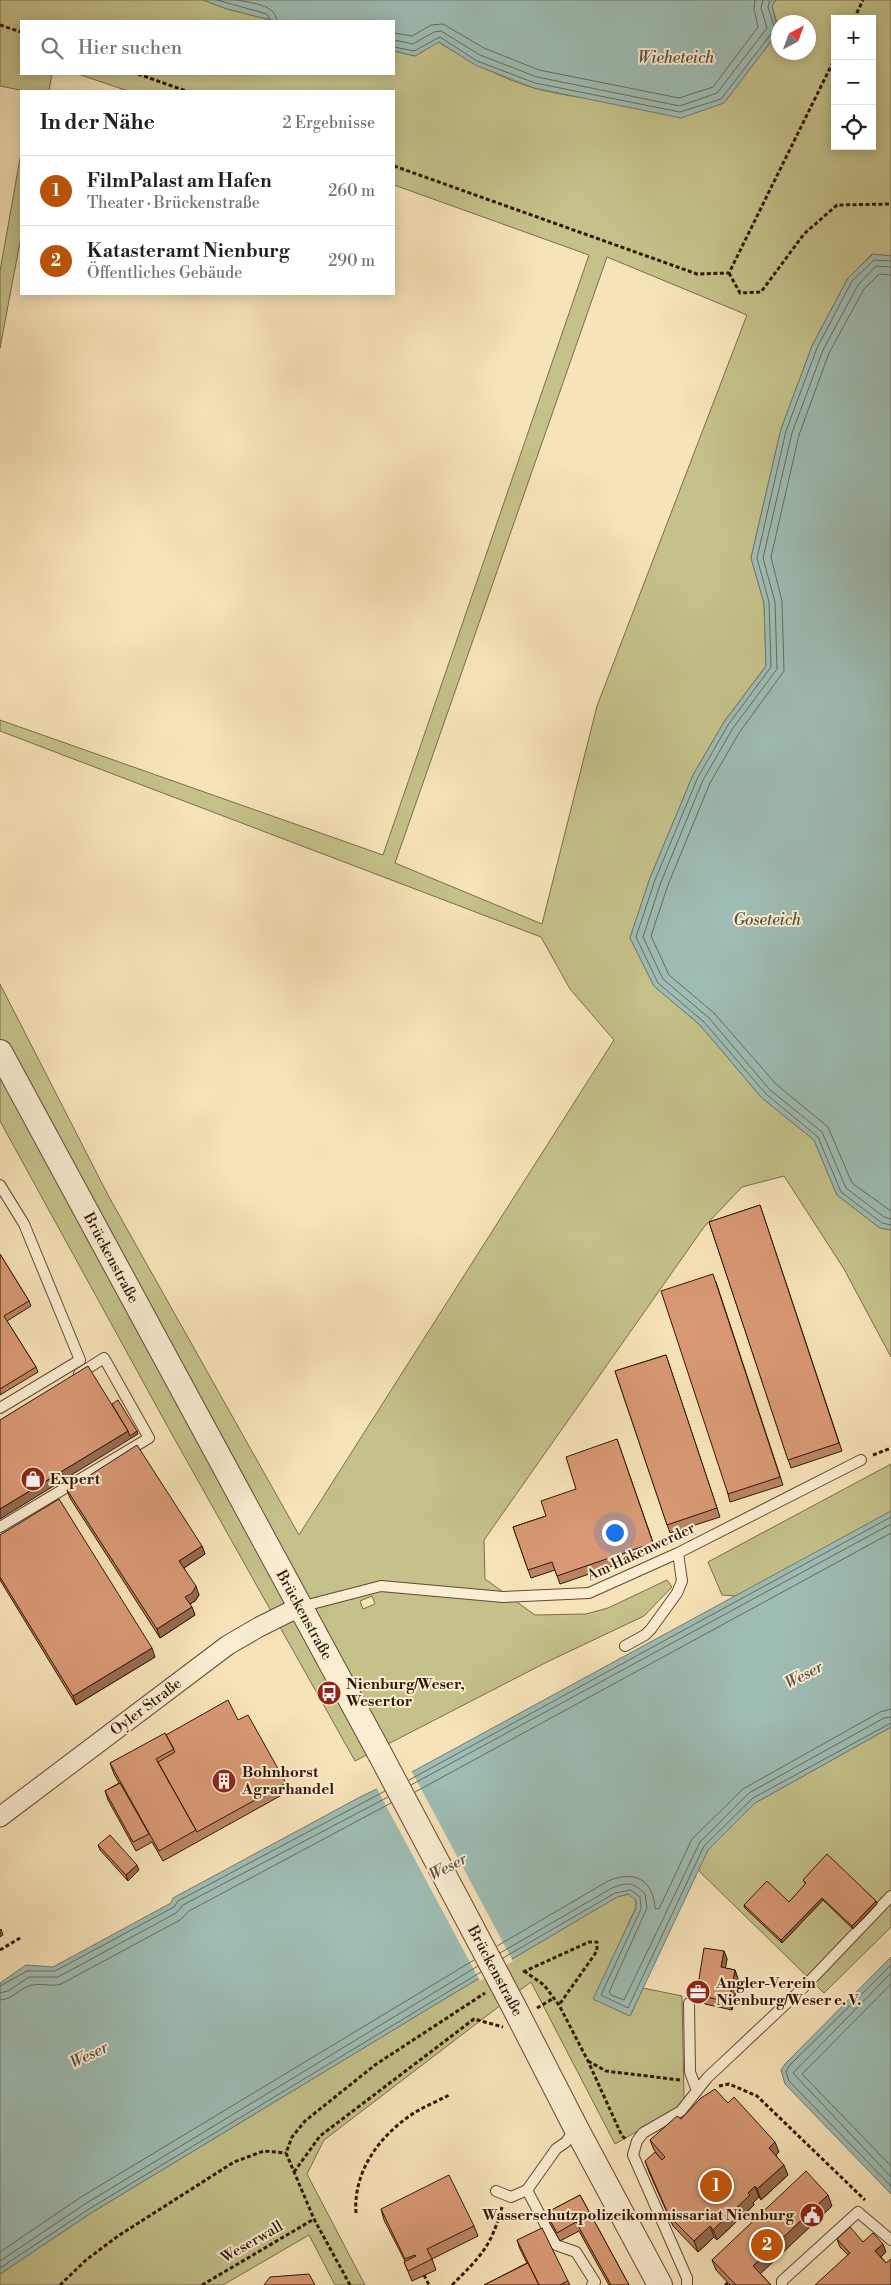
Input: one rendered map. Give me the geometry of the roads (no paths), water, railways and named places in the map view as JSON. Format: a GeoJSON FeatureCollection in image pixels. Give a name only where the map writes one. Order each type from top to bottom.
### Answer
{"type":"FeatureCollection","features":[{"type":"Feature","properties":{"kind":"street","name":"Brückenstraße"},"geometry":{"type":"LineString","coordinates":[[0,1052],[299,1607],[523,2007],[576,2128],[660,2285]]}},
{"type":"Feature","properties":{"kind":"street","name":"Oyler Straße"},"geometry":{"type":"LineString","coordinates":[[0,1817],[228,1645],[299,1607]]}},
{"type":"Feature","properties":{"kind":"lane"},"geometry":{"type":"LineString","coordinates":[[0,1185],[24,1224],[80,1360],[0,1408]]}},
{"type":"Feature","properties":{"kind":"lane"},"geometry":{"type":"LineString","coordinates":[[0,1527],[148,1438],[104,1358],[72,1378]]}},
{"type":"Feature","properties":{"kind":"lane","name":"Am Hakenwerder"},"geometry":{"type":"LineString","coordinates":[[299,1607],[381,1586],[503,1597],[589,1593],[678,1553],[861,1460]]}},
{"type":"Feature","properties":{"kind":"lane"},"geometry":{"type":"LineString","coordinates":[[625,1646],[651,1629],[677,1593],[682,1581],[678,1553]]}},
{"type":"Feature","properties":{"kind":"lane"},"geometry":{"type":"LineString","coordinates":[[687,2285],[687,2278],[636,2163],[634,2155],[635,2146],[643,2134],[681,2111],[707,2078],[806,1985],[891,1896]]}},
{"type":"Feature","properties":{"kind":"lane"},"geometry":{"type":"LineString","coordinates":[[689,2003],[690,2072],[697,2091]]}},
{"type":"Feature","properties":{"kind":"lane"},"geometry":{"type":"LineString","coordinates":[[501,2192],[511,2197],[526,2190],[556,2149],[566,2142],[576,2128]]}},
{"type":"Feature","properties":{"kind":"lane"},"geometry":{"type":"LineString","coordinates":[[526,2190],[556,2245],[576,2252],[595,2282],[592,2285]]}},
{"type":"Feature","properties":{"kind":"lane"},"geometry":{"type":"LineString","coordinates":[[782,2285],[782,2281],[858,2212],[891,2240]]}},
{"type":"Feature","properties":{"kind":"water","name":"Wieheteich"},"geometry":{"type":"Polygon","coordinates":[[[203,0],[776,0],[772,6],[774,15],[771,15],[771,41],[724,103],[681,118],[534,88],[475,65],[439,42],[415,56],[395,51],[395,20],[271,20],[227,9],[203,0]]]}},
{"type":"Feature","properties":{"kind":"water","name":"Goseteich"},"geometry":{"type":"Polygon","coordinates":[[[873,254],[891,256],[891,1230],[880,1228],[837,1195],[814,1140],[762,1098],[700,1025],[654,986],[630,938],[650,878],[693,775],[724,722],[766,666],[764,603],[751,558],[781,429],[812,346],[848,278],[873,254]]]}},
{"type":"Feature","properties":{"kind":"water","name":"Weser"},"geometry":{"type":"Polygon","coordinates":[[[891,1511],[891,1727],[755,1803],[708,1850],[630,2016],[593,1999],[636,1908],[636,1900],[628,1894],[617,1897],[456,1992],[91,2213],[0,2274],[0,1983],[26,1965],[53,1967],[171,1903],[173,1898],[360,1797],[410,1773],[891,1511]]]}},
{"type":"Feature","properties":{"kind":"water"},"geometry":{"type":"Polygon","coordinates":[[[891,1957],[891,2194],[785,2084],[781,2070],[891,1957]]]}},
{"type":"Feature","properties":{"kind":"place","name":"Expert"},"geometry":{"type":"Point","coordinates":[33,1479]}},
{"type":"Feature","properties":{"kind":"place","name":"Nienburg/Weser, Wesertor"},"geometry":{"type":"Point","coordinates":[329,1693]}},
{"type":"Feature","properties":{"kind":"place","name":"Bohnhorst Agrarhandel"},"geometry":{"type":"Point","coordinates":[224,1781]}},
{"type":"Feature","properties":{"kind":"place","name":"Angler-Verein Nienburg/Weser e. V."},"geometry":{"type":"Point","coordinates":[698,1992]}},
{"type":"Feature","properties":{"kind":"place","name":"FilmPalast am Hafen"},"geometry":{"type":"Point","coordinates":[716,2186]}},
{"type":"Feature","properties":{"kind":"place","name":"Wasserschutzpolizeikommissariat Nienburg"},"geometry":{"type":"Point","coordinates":[812,2215]}},
{"type":"Feature","properties":{"kind":"place","name":"Katasteramt Nienburg"},"geometry":{"type":"Point","coordinates":[767,2245]}}]}
